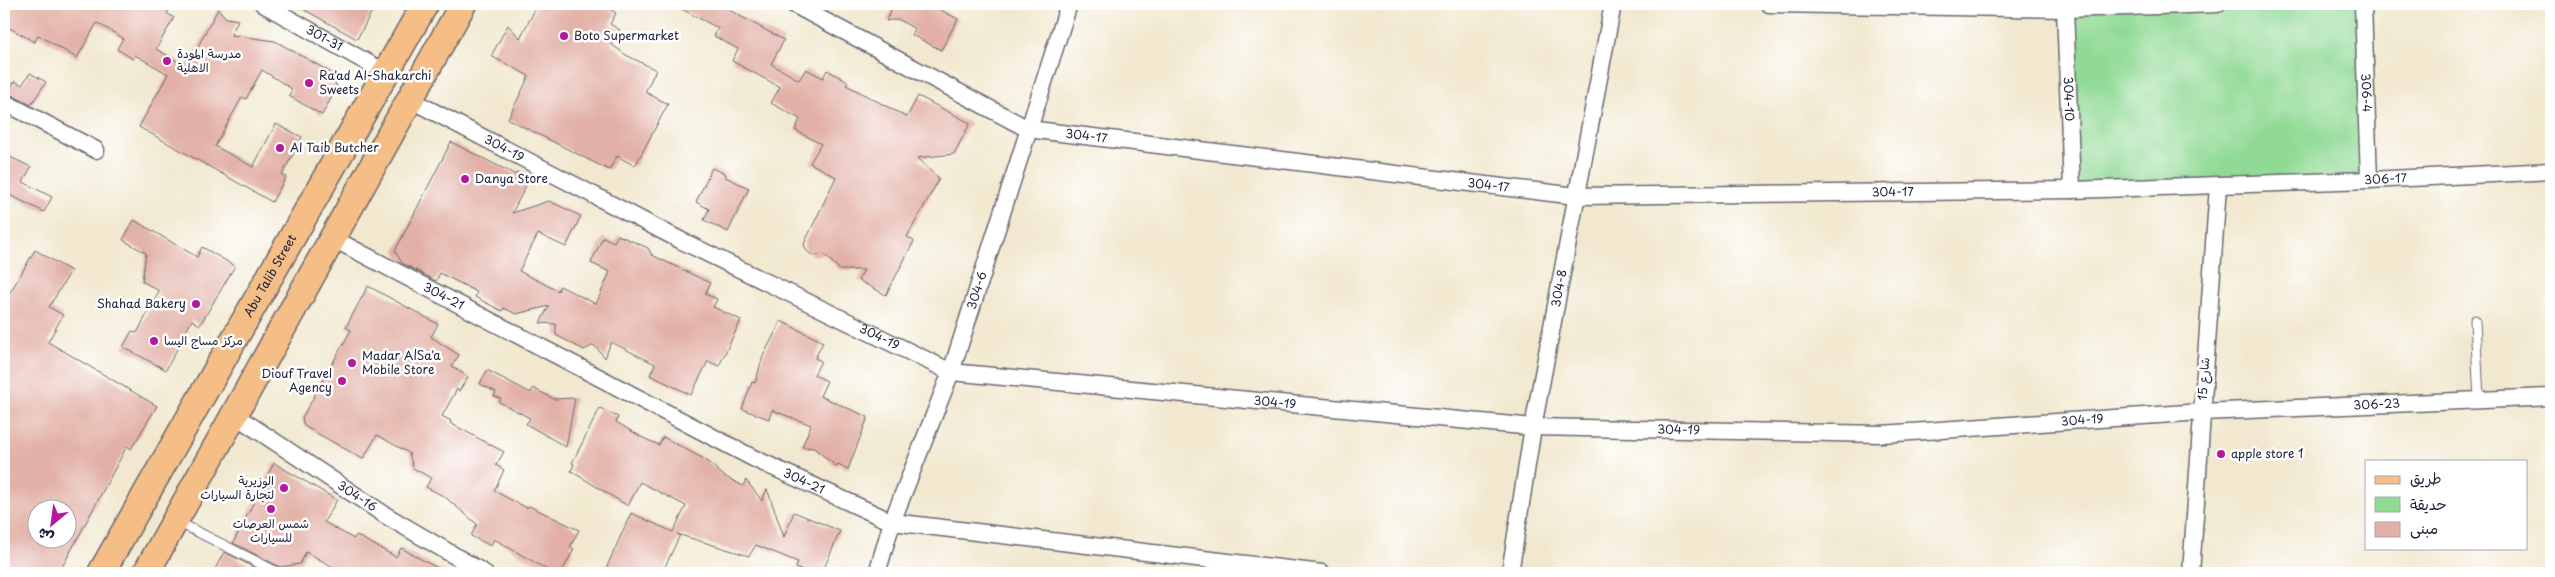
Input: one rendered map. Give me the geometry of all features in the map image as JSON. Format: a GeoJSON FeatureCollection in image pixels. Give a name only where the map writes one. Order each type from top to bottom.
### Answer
{"type":"FeatureCollection","features":[{"type":"Feature","properties":{"kind":"main road","name":"Abu Talib Street"},"geometry":{"type":"LineString","coordinates":[[101,573],[425,4]]}},
{"type":"Feature","properties":{"kind":"main road"},"geometry":{"type":"LineString","coordinates":[[146,573],[463,4]]}},
{"type":"Feature","properties":{"kind":"street","name":"301-31"},"geometry":{"type":"LineString","coordinates":[[263,4],[386,73]]}},
{"type":"Feature","properties":{"kind":"street","name":"304-17"},"geometry":{"type":"LineString","coordinates":[[793,4],[1028,129],[1576,196],[2072,190],[2218,186]]}},
{"type":"Feature","properties":{"kind":"street","name":"304-6"},"geometry":{"type":"LineString","coordinates":[[877,573],[892,522],[951,372],[1069,4]]}},
{"type":"Feature","properties":{"kind":"street","name":"304-8"},"geometry":{"type":"LineString","coordinates":[[1510,573],[1533,428],[1613,4]]}},
{"type":"Feature","properties":{"kind":"street"},"geometry":{"type":"LineString","coordinates":[[1768,4],[2065,9],[2217,4]]}},
{"type":"Feature","properties":{"kind":"street","name":"306-4"},"geometry":{"type":"LineString","coordinates":[[2363,4],[2369,180]]}},
{"type":"Feature","properties":{"kind":"street","name":"304-10"},"geometry":{"type":"LineString","coordinates":[[2065,9],[2072,190]]}},
{"type":"Feature","properties":{"kind":"street","name":"304-19"},"geometry":{"type":"LineString","coordinates":[[411,100],[680,240],[951,372],[1533,428],[1882,434],[2202,412]]}},
{"type":"Feature","properties":{"kind":"street"},"geometry":{"type":"LineString","coordinates":[[4,102],[96,150]]}},
{"type":"Feature","properties":{"kind":"street","name":"306-17"},"geometry":{"type":"LineString","coordinates":[[2218,186],[2551,171]]}},
{"type":"Feature","properties":{"kind":"street","name":"شارع 15"},"geometry":{"type":"LineString","coordinates":[[2191,573],[2218,186]]}},
{"type":"Feature","properties":{"kind":"street","name":"304-21"},"geometry":{"type":"LineString","coordinates":[[332,238],[753,458],[892,522],[1322,573]]}},
{"type":"Feature","properties":{"kind":"street","name":"306-23"},"geometry":{"type":"LineString","coordinates":[[2202,412],[2551,397]]}},
{"type":"Feature","properties":{"kind":"street","name":"304-16"},"geometry":{"type":"LineString","coordinates":[[233,414],[385,515],[484,573]]}},
{"type":"Feature","properties":{"kind":"lane"},"geometry":{"type":"LineString","coordinates":[[2475,320],[2479,400]]}},
{"type":"Feature","properties":{"kind":"lane"},"geometry":{"type":"LineString","coordinates":[[175,520],[279,573]]}},
{"type":"Feature","properties":{"kind":"green space"},"geometry":{"type":"Polygon","coordinates":[[[2217,4],[2363,4],[2369,180],[2072,190],[2065,9],[2217,4]]]}},
{"type":"Feature","properties":{"kind":"building"},"geometry":{"type":"Polygon","coordinates":[[[4,4],[173,4],[167,13],[174,18],[156,49],[187,67],[218,9],[226,18],[238,20],[231,35],[275,41],[330,72],[337,87],[322,115],[289,96],[292,89],[262,70],[246,99],[242,97],[215,146],[253,167],[276,124],[302,137],[282,175],[286,177],[272,202],[139,127],[168,74],[135,55],[133,59],[117,49],[123,38],[97,23],[77,58],[38,35],[35,42],[4,25],[4,4]]]}},
{"type":"Feature","properties":{"kind":"building"},"geometry":{"type":"Polygon","coordinates":[[[294,4],[376,4],[357,39],[294,4]]]}},
{"type":"Feature","properties":{"kind":"building"},"geometry":{"type":"Polygon","coordinates":[[[538,4],[600,4],[616,13],[610,24],[620,30],[611,44],[626,55],[656,70],[645,92],[668,104],[635,166],[617,156],[609,170],[508,119],[529,76],[491,56],[508,25],[520,38],[538,4]]]}},
{"type":"Feature","properties":{"kind":"building"},"geometry":{"type":"Polygon","coordinates":[[[672,4],[732,4],[729,10],[784,40],[771,64],[799,80],[806,69],[823,78],[827,70],[848,82],[846,85],[907,117],[918,96],[970,123],[954,154],[917,158],[939,179],[907,237],[914,241],[886,295],[858,280],[864,270],[840,270],[824,254],[813,256],[806,250],[804,244],[836,177],[810,163],[821,144],[795,130],[800,119],[771,103],[780,87],[732,61],[738,49],[714,36],[718,28],[672,4]]]}},
{"type":"Feature","properties":{"kind":"building"},"geometry":{"type":"Polygon","coordinates":[[[894,4],[929,4],[958,19],[941,50],[912,35],[915,29],[898,19],[886,21],[894,4]]]}},
{"type":"Feature","properties":{"kind":"building"},"geometry":{"type":"Polygon","coordinates":[[[30,73],[46,82],[31,105],[8,93],[15,81],[22,85],[30,73]]]}},
{"type":"Feature","properties":{"kind":"building"},"geometry":{"type":"Polygon","coordinates":[[[451,142],[516,175],[517,172],[530,178],[512,213],[549,201],[581,216],[566,247],[538,234],[519,271],[558,291],[560,286],[596,304],[610,272],[591,263],[603,237],[614,242],[618,235],[648,248],[652,255],[710,283],[705,294],[717,299],[713,307],[741,320],[719,366],[708,361],[691,395],[650,375],[655,364],[611,342],[605,358],[594,345],[584,350],[556,335],[556,324],[540,323],[549,306],[516,314],[504,308],[502,311],[475,297],[477,292],[440,273],[436,281],[402,263],[395,251],[451,142]]]}},
{"type":"Feature","properties":{"kind":"building"},"geometry":{"type":"Polygon","coordinates":[[[4,154],[31,167],[23,182],[52,197],[44,212],[4,192],[4,154]]]}},
{"type":"Feature","properties":{"kind":"building"},"geometry":{"type":"Polygon","coordinates":[[[712,168],[726,174],[725,177],[749,188],[728,232],[704,220],[709,209],[696,202],[712,168]]]}},
{"type":"Feature","properties":{"kind":"building"},"geometry":{"type":"Polygon","coordinates":[[[134,220],[197,257],[202,247],[235,266],[200,325],[192,320],[166,370],[123,347],[132,331],[137,333],[159,291],[142,281],[146,253],[123,240],[134,220]]]}},
{"type":"Feature","properties":{"kind":"building"},"geometry":{"type":"Polygon","coordinates":[[[35,250],[71,271],[49,307],[63,315],[48,342],[157,406],[131,449],[127,446],[78,538],[78,500],[28,500],[28,550],[71,550],[59,573],[4,573],[4,303],[35,250]]]}},
{"type":"Feature","properties":{"kind":"building"},"geometry":{"type":"Polygon","coordinates":[[[368,286],[438,324],[431,337],[459,355],[452,366],[468,377],[459,391],[457,389],[442,416],[451,421],[450,423],[504,452],[496,465],[504,470],[494,491],[527,508],[529,506],[579,530],[570,547],[574,549],[561,573],[553,573],[494,539],[491,546],[471,536],[477,524],[445,497],[426,487],[431,478],[413,468],[409,453],[377,435],[363,459],[304,426],[302,418],[351,330],[346,327],[368,286]]]}},
{"type":"Feature","properties":{"kind":"building"},"geometry":{"type":"Polygon","coordinates":[[[781,321],[823,342],[815,358],[821,361],[814,375],[827,381],[820,396],[868,417],[848,469],[838,464],[836,466],[814,448],[802,447],[811,425],[772,410],[769,419],[742,409],[752,382],[755,383],[763,356],[781,321]]]}},
{"type":"Feature","properties":{"kind":"building"},"geometry":{"type":"Polygon","coordinates":[[[487,370],[531,393],[533,388],[554,399],[575,398],[566,447],[526,424],[530,418],[499,402],[501,399],[494,396],[496,392],[480,384],[487,370]]]}},
{"type":"Feature","properties":{"kind":"building"},"geometry":{"type":"Polygon","coordinates":[[[600,408],[618,417],[616,422],[643,438],[659,445],[663,437],[706,460],[724,476],[743,486],[746,480],[762,501],[767,489],[784,537],[794,512],[840,531],[822,573],[807,573],[796,568],[798,562],[756,545],[749,556],[677,534],[680,535],[662,573],[604,573],[631,513],[673,532],[686,506],[640,482],[628,506],[571,471],[574,464],[572,463],[600,408]]]}},
{"type":"Feature","properties":{"kind":"building"},"geometry":{"type":"Polygon","coordinates":[[[274,463],[337,500],[324,522],[354,539],[356,535],[396,557],[401,548],[446,573],[344,573],[306,552],[300,564],[280,567],[233,543],[274,463]]]}},
{"type":"Feature","properties":{"kind":"building"},"geometry":{"type":"Polygon","coordinates":[[[224,552],[259,570],[213,573],[224,552]]]}},
{"type":"Feature","properties":{"kind":"place","name":"Boto Supermarket"},"geometry":{"type":"Point","coordinates":[564,36]}},
{"type":"Feature","properties":{"kind":"place","name":"مدرسة المودة الاهلية"},"geometry":{"type":"Point","coordinates":[167,61]}},
{"type":"Feature","properties":{"kind":"place","name":"Ra'ad Al-Shakarchi Sweets"},"geometry":{"type":"Point","coordinates":[309,83]}},
{"type":"Feature","properties":{"kind":"place","name":"Al Taib Butcher"},"geometry":{"type":"Point","coordinates":[280,148]}},
{"type":"Feature","properties":{"kind":"place","name":"Danya Store"},"geometry":{"type":"Point","coordinates":[465,179]}},
{"type":"Feature","properties":{"kind":"place","name":"Shahad Bakery"},"geometry":{"type":"Point","coordinates":[196,304]}},
{"type":"Feature","properties":{"kind":"place","name":"مركز مساج اليسا"},"geometry":{"type":"Point","coordinates":[154,341]}},
{"type":"Feature","properties":{"kind":"place","name":"Madar AlSa'a Mobile Store"},"geometry":{"type":"Point","coordinates":[352,363]}},
{"type":"Feature","properties":{"kind":"place","name":"Diouf Travel Agency"},"geometry":{"type":"Point","coordinates":[342,381]}},
{"type":"Feature","properties":{"kind":"place","name":"apple store 1"},"geometry":{"type":"Point","coordinates":[2221,454]}},
{"type":"Feature","properties":{"kind":"place","name":"الوزيرية لتجارة السيارات"},"geometry":{"type":"Point","coordinates":[284,488]}},
{"type":"Feature","properties":{"kind":"place","name":"شمس العرصات للسيارات"},"geometry":{"type":"Point","coordinates":[271,509]}}]}
